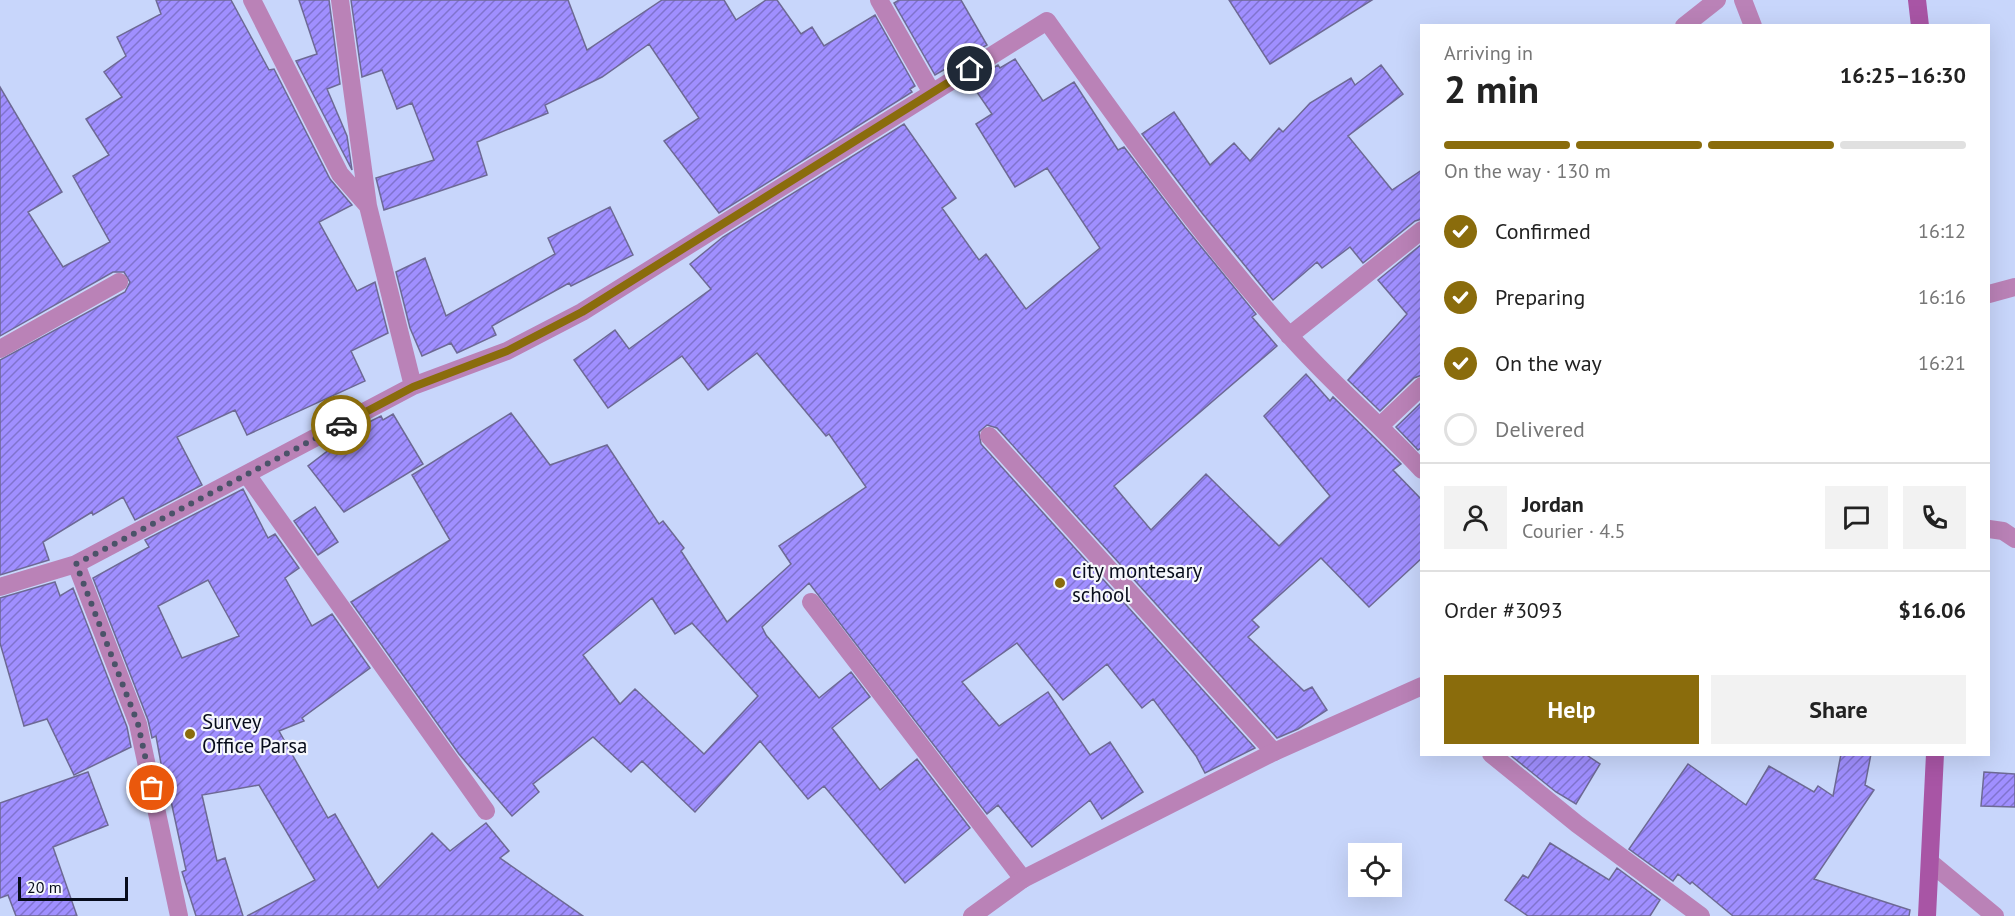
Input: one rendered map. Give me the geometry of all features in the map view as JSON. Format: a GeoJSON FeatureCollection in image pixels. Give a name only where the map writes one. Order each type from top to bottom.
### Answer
{"type":"FeatureCollection","features":[{"type":"Feature","properties":{"kind":"main road"},"geometry":{"type":"LineString","coordinates":[[1917,0],[1920,24]]}},
{"type":"Feature","properties":{"kind":"main road"},"geometry":{"type":"LineString","coordinates":[[1927,916],[1935,756]]}},
{"type":"Feature","properties":{"kind":"street"},"geometry":{"type":"LineString","coordinates":[[252,0],[340,174],[368,206]]}},
{"type":"Feature","properties":{"kind":"street"},"geometry":{"type":"LineString","coordinates":[[340,0],[368,206],[413,387]]}},
{"type":"Feature","properties":{"kind":"street"},"geometry":{"type":"LineString","coordinates":[[879,0],[932,93]]}},
{"type":"Feature","properties":{"kind":"street"},"geometry":{"type":"LineString","coordinates":[[1687,24],[1717,0]]}},
{"type":"Feature","properties":{"kind":"street"},"geometry":{"type":"LineString","coordinates":[[1743,0],[1752,24]]}},
{"type":"Feature","properties":{"kind":"street"},"geometry":{"type":"LineString","coordinates":[[0,587],[76,564],[248,476],[413,387],[507,351],[582,312],[1047,21],[1170,193],[1289,336],[1381,425],[1420,468]]}},
{"type":"Feature","properties":{"kind":"street"},"geometry":{"type":"LineString","coordinates":[[1289,336],[1420,232]]}},
{"type":"Feature","properties":{"kind":"street"},"geometry":{"type":"LineString","coordinates":[[0,349],[119,282]]}},
{"type":"Feature","properties":{"kind":"street"},"geometry":{"type":"LineString","coordinates":[[1990,294],[2015,287]]}},
{"type":"Feature","properties":{"kind":"street"},"geometry":{"type":"LineString","coordinates":[[1381,425],[1420,388]]}},
{"type":"Feature","properties":{"kind":"street"},"geometry":{"type":"LineString","coordinates":[[989,436],[1274,752]]}},
{"type":"Feature","properties":{"kind":"street"},"geometry":{"type":"LineString","coordinates":[[248,476],[486,811]]}},
{"type":"Feature","properties":{"kind":"street"},"geometry":{"type":"LineString","coordinates":[[1990,529],[2003,531],[2015,539]]}},
{"type":"Feature","properties":{"kind":"street"},"geometry":{"type":"LineString","coordinates":[[76,564],[138,724],[179,916]]}},
{"type":"Feature","properties":{"kind":"street"},"geometry":{"type":"LineString","coordinates":[[811,602],[1023,879]]}},
{"type":"Feature","properties":{"kind":"street"},"geometry":{"type":"LineString","coordinates":[[972,916],[1023,879],[1274,752],[1419,692]]}},
{"type":"Feature","properties":{"kind":"street"},"geometry":{"type":"LineString","coordinates":[[1493,756],[1577,824],[1701,916]]}},
{"type":"Feature","properties":{"kind":"street"},"geometry":{"type":"LineString","coordinates":[[1931,863],[1995,916]]}},
{"type":"Feature","properties":{"kind":"building"},"geometry":{"type":"Polygon","coordinates":[[[156,0],[231,0],[269,70],[274,69],[330,179],[352,205],[319,222],[357,291],[375,282],[388,333],[351,351],[365,381],[247,435],[235,410],[177,437],[202,485],[135,520],[123,497],[93,515],[92,512],[43,542],[49,560],[0,575],[0,360],[125,292],[130,282],[124,272],[113,272],[0,336],[0,87],[62,192],[28,212],[63,267],[110,242],[73,176],[109,155],[86,119],[122,97],[104,72],[126,56],[117,37],[161,14],[156,0]]]}},
{"type":"Feature","properties":{"kind":"building"},"geometry":{"type":"Polygon","coordinates":[[[299,0],[329,0],[340,84],[327,89],[347,136],[352,170],[296,61],[317,54],[299,0]]]}},
{"type":"Feature","properties":{"kind":"building"},"geometry":{"type":"Polygon","coordinates":[[[351,0],[568,0],[587,50],[662,0],[724,0],[736,20],[766,0],[777,0],[801,34],[812,27],[824,46],[875,15],[915,86],[910,89],[912,92],[719,213],[664,141],[699,118],[649,44],[602,77],[545,105],[548,113],[477,142],[487,175],[384,210],[376,178],[434,160],[412,103],[397,109],[382,70],[362,77],[351,0]]]}},
{"type":"Feature","properties":{"kind":"building"},"geometry":{"type":"Polygon","coordinates":[[[899,0],[961,0],[987,45],[935,75],[894,3],[899,0]]]}},
{"type":"Feature","properties":{"kind":"building"},"geometry":{"type":"Polygon","coordinates":[[[1229,0],[1372,0],[1270,64],[1229,0]]]}},
{"type":"Feature","properties":{"kind":"building"},"geometry":{"type":"Polygon","coordinates":[[[1015,59],[1043,101],[1074,82],[1118,150],[1124,147],[1256,314],[1252,317],[1277,346],[1114,486],[1151,530],[1206,474],[1279,546],[1330,496],[1264,416],[1306,374],[1330,401],[1333,397],[1401,464],[1393,470],[1420,498],[1420,560],[1369,607],[1321,558],[1252,620],[1259,627],[1248,637],[1304,691],[1312,687],[1327,710],[1298,729],[1277,738],[997,428],[987,425],[979,432],[981,444],[1255,748],[1205,773],[1196,756],[1153,699],[1142,708],[1107,664],[1063,700],[1017,643],[962,682],[999,726],[1048,692],[1090,755],[1110,742],[1143,792],[1102,819],[1090,800],[1032,847],[998,805],[987,814],[809,583],[762,627],[766,635],[819,698],[851,672],[870,697],[832,728],[880,790],[917,759],[970,828],[905,883],[824,786],[808,799],[760,741],[695,812],[642,761],[631,772],[593,737],[533,784],[539,792],[512,816],[459,754],[351,602],[450,540],[412,475],[511,413],[550,465],[607,445],[659,524],[663,521],[684,548],[681,551],[727,622],[791,564],[779,546],[866,487],[829,434],[826,436],[757,353],[708,390],[682,356],[608,408],[574,360],[615,330],[629,349],[711,289],[690,264],[723,237],[904,124],[956,198],[942,208],[979,260],[986,254],[1026,309],[1100,248],[1047,168],[1015,187],[976,124],[992,114],[970,82],[998,65],[1000,68],[1015,59]],[[652,598],[583,655],[620,704],[635,689],[704,754],[758,696],[692,623],[675,634],[652,598]]]}},
{"type":"Feature","properties":{"kind":"building"},"geometry":{"type":"Polygon","coordinates":[[[1381,65],[1403,94],[1348,136],[1392,190],[1420,171],[1420,220],[1415,221],[1363,263],[1350,247],[1322,268],[1317,262],[1273,300],[1202,213],[1142,134],[1174,112],[1210,165],[1234,143],[1250,161],[1279,128],[1283,132],[1310,103],[1351,78],[1355,85],[1381,65]]]}},
{"type":"Feature","properties":{"kind":"building"},"geometry":{"type":"Polygon","coordinates":[[[610,207],[633,255],[571,286],[569,283],[492,326],[496,335],[457,353],[451,343],[422,356],[410,328],[396,272],[425,258],[446,316],[555,254],[548,238],[610,207]]]}},
{"type":"Feature","properties":{"kind":"building"},"geometry":{"type":"Polygon","coordinates":[[[1420,246],[1420,376],[1414,378],[1380,411],[1348,380],[1407,314],[1378,280],[1420,246]]]}},
{"type":"Feature","properties":{"kind":"building"},"geometry":{"type":"Polygon","coordinates":[[[1420,404],[1420,448],[1418,450],[1396,427],[1420,404]]]}},
{"type":"Feature","properties":{"kind":"building"},"geometry":{"type":"Polygon","coordinates":[[[393,414],[423,464],[344,512],[308,466],[359,427],[381,416],[383,420],[393,414]]]}},
{"type":"Feature","properties":{"kind":"building"},"geometry":{"type":"Polygon","coordinates":[[[243,489],[268,538],[275,534],[299,568],[285,578],[312,626],[332,614],[370,668],[302,718],[304,721],[279,731],[328,818],[335,814],[378,888],[432,833],[450,851],[486,823],[509,851],[500,858],[583,916],[247,916],[315,880],[259,785],[202,795],[217,861],[225,858],[243,916],[196,916],[182,872],[186,870],[171,801],[168,802],[156,736],[152,738],[148,720],[93,578],[149,547],[145,540],[243,489]],[[208,580],[158,606],[182,658],[239,636],[208,580]]]}},
{"type":"Feature","properties":{"kind":"building"},"geometry":{"type":"Polygon","coordinates":[[[315,507],[338,542],[318,555],[294,521],[315,507]]]}},
{"type":"Feature","properties":{"kind":"building"},"geometry":{"type":"Polygon","coordinates":[[[55,582],[60,596],[73,588],[127,727],[131,747],[74,775],[47,719],[24,726],[0,643],[0,598],[55,582]]]}},
{"type":"Feature","properties":{"kind":"building"},"geometry":{"type":"Polygon","coordinates":[[[1511,756],[1588,756],[1600,764],[1576,804],[1556,792],[1511,756]]]}},
{"type":"Feature","properties":{"kind":"building"},"geometry":{"type":"Polygon","coordinates":[[[1841,756],[1871,756],[1865,785],[1874,790],[1814,879],[1910,910],[1909,916],[1733,916],[1692,882],[1690,884],[1678,874],[1673,881],[1629,849],[1688,764],[1746,805],[1769,766],[1814,792],[1818,786],[1833,796],[1841,756]]]}},
{"type":"Feature","properties":{"kind":"building"},"geometry":{"type":"Polygon","coordinates":[[[88,772],[108,825],[53,847],[77,916],[16,916],[8,895],[0,898],[0,803],[88,772]]]}},
{"type":"Feature","properties":{"kind":"building"},"geometry":{"type":"Polygon","coordinates":[[[1984,772],[2015,774],[2015,807],[1981,806],[1984,772]]]}},
{"type":"Feature","properties":{"kind":"building"},"geometry":{"type":"Polygon","coordinates":[[[1550,843],[1609,880],[1617,868],[1660,900],[1650,916],[1528,916],[1505,900],[1523,875],[1528,878],[1550,843]]]}},
{"type":"Feature","properties":{"kind":"way so far"},"geometry":{"type":"LineString","coordinates":[[152,788],[138,724],[76,564],[248,476],[341,425]]}},
{"type":"Feature","properties":{"kind":"place","name":"city montesary school"},"geometry":{"type":"Point","coordinates":[1060,583]}},
{"type":"Feature","properties":{"kind":"place","name":"Survey Office Parsa"},"geometry":{"type":"Point","coordinates":[190,734]}},
{"type":"Feature","properties":{"kind":"route"},"geometry":{"type":"LineString","coordinates":[[341,425],[413,387],[507,351],[582,312],[970,69]]}}]}
